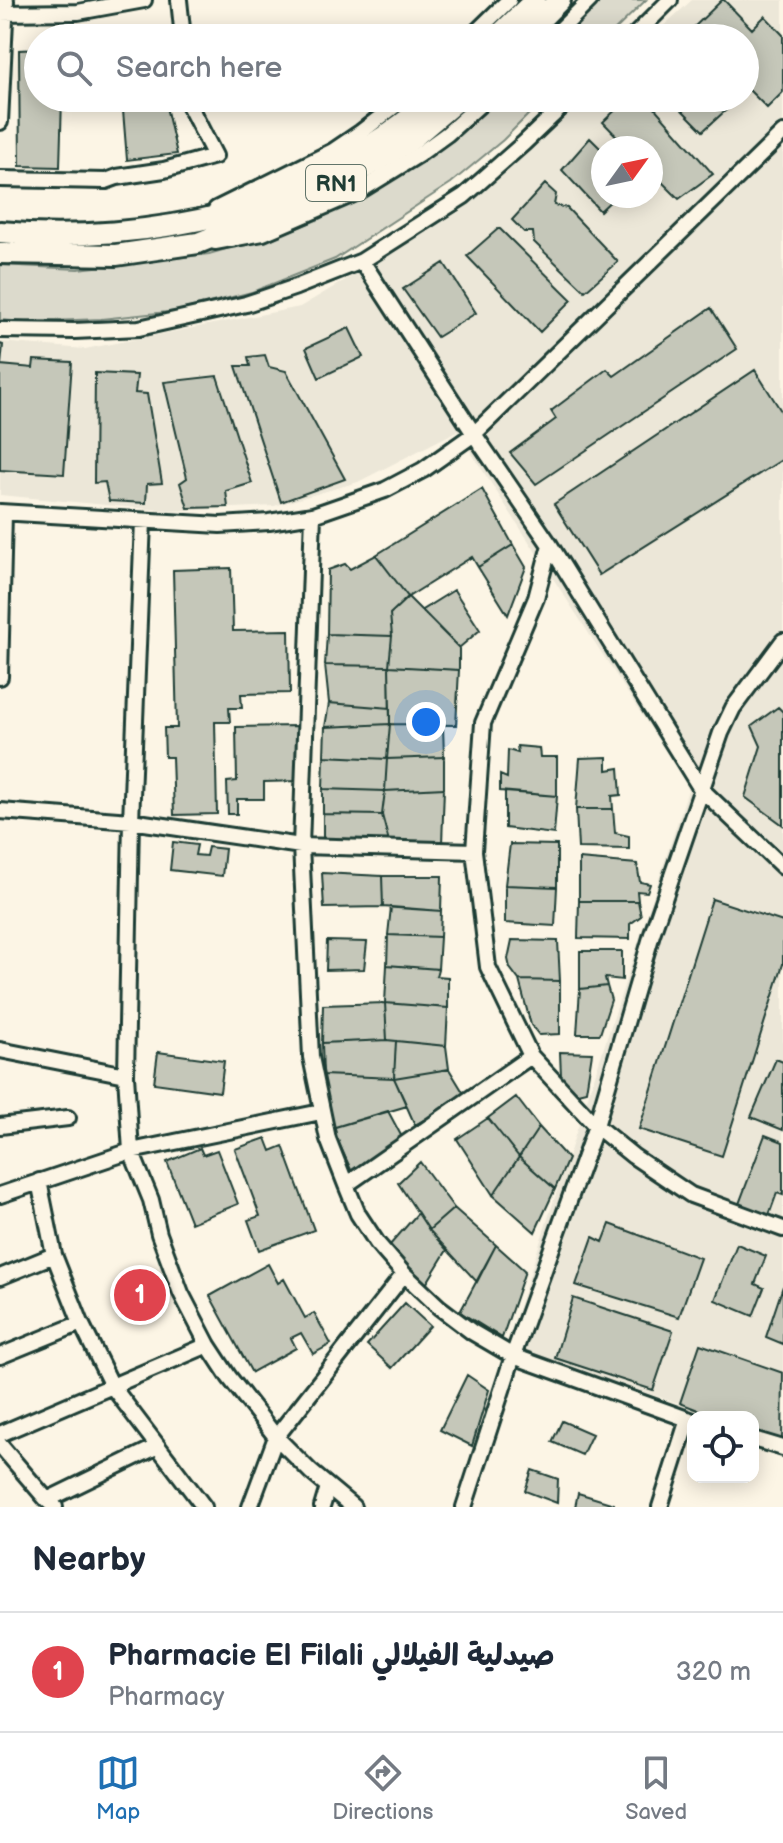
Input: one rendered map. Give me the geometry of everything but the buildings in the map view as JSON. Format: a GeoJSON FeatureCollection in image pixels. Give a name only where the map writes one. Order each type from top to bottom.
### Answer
{"type":"FeatureCollection","features":[{"type":"Feature","properties":{"kind":"highway"},"geometry":{"type":"LineString","coordinates":[[510,24],[535,0]]}},
{"type":"Feature","properties":{"kind":"highway"},"geometry":{"type":"LineString","coordinates":[[536,24],[560,0]]}},
{"type":"Feature","properties":{"kind":"highway","name":"RN1"},"geometry":{"type":"LineString","coordinates":[[0,232],[80,233],[153,228],[225,214],[253,205],[341,164],[416,112]]}},
{"type":"Feature","properties":{"kind":"highway","name":"RN1"},"geometry":{"type":"LineString","coordinates":[[0,253],[116,255],[198,243],[258,219],[369,166],[408,142],[443,112]]}},
{"type":"Feature","properties":{"kind":"street"},"geometry":{"type":"LineString","coordinates":[[0,122],[4,9],[78,12],[144,0]]}},
{"type":"Feature","properties":{"kind":"street"},"geometry":{"type":"LineString","coordinates":[[179,0],[182,24]]}},
{"type":"Feature","properties":{"kind":"street"},"geometry":{"type":"LineString","coordinates":[[484,24],[509,0]]}},
{"type":"Feature","properties":{"kind":"street"},"geometry":{"type":"LineString","coordinates":[[566,24],[590,0]]}},
{"type":"Feature","properties":{"kind":"street"},"geometry":{"type":"LineString","coordinates":[[646,24],[670,0]]}},
{"type":"Feature","properties":{"kind":"street"},"geometry":{"type":"LineString","coordinates":[[0,179],[106,181],[215,156],[193,112]]}},
{"type":"Feature","properties":{"kind":"street"},"geometry":{"type":"LineString","coordinates":[[191,221],[333,151],[387,112]]}},
{"type":"Feature","properties":{"kind":"street"},"geometry":{"type":"LineString","coordinates":[[198,243],[263,233],[358,192],[418,155],[471,112]]}},
{"type":"Feature","properties":{"kind":"street"},"geometry":{"type":"LineString","coordinates":[[0,330],[139,328],[246,304],[296,287],[362,261],[464,196],[556,112]]}},
{"type":"Feature","properties":{"kind":"street"},"geometry":{"type":"LineString","coordinates":[[0,677],[2,512],[220,525],[313,515],[385,490],[423,470],[474,434],[783,133]]}},
{"type":"Feature","properties":{"kind":"street"},"geometry":{"type":"LineString","coordinates":[[362,261],[550,545],[701,789],[783,867]]}},
{"type":"Feature","properties":{"kind":"street"},"geometry":{"type":"LineString","coordinates":[[313,515],[301,846],[311,1057],[328,1139],[346,1185],[358,1214],[377,1243],[439,1307],[472,1332],[513,1356],[687,1419]]}},
{"type":"Feature","properties":{"kind":"street"},"geometry":{"type":"LineString","coordinates":[[143,521],[131,821],[126,1075],[131,1151],[151,1200],[159,1234],[181,1293],[208,1345],[276,1437],[353,1507]]}},
{"type":"Feature","properties":{"kind":"street"},"geometry":{"type":"LineString","coordinates":[[550,545],[536,598],[483,723],[474,851],[488,967],[531,1056],[596,1126],[633,1156],[691,1195],[783,1229]]}},
{"type":"Feature","properties":{"kind":"street"},"geometry":{"type":"LineString","coordinates":[[464,1507],[513,1356],[596,1126],[652,934],[721,733],[733,708],[783,641]]}},
{"type":"Feature","properties":{"kind":"street"},"geometry":{"type":"LineString","coordinates":[[0,811],[131,821],[301,846],[474,851]]}},
{"type":"Feature","properties":{"kind":"street"},"geometry":{"type":"LineString","coordinates":[[0,1050],[126,1075]]}},
{"type":"Feature","properties":{"kind":"street"},"geometry":{"type":"LineString","coordinates":[[346,1185],[531,1056]]}},
{"type":"Feature","properties":{"kind":"street"},"geometry":{"type":"LineString","coordinates":[[0,1195],[131,1151],[321,1112]]}},
{"type":"Feature","properties":{"kind":"street"},"geometry":{"type":"LineString","coordinates":[[0,1126],[68,1118]]}},
{"type":"Feature","properties":{"kind":"street"},"geometry":{"type":"LineString","coordinates":[[39,1181],[54,1255],[81,1323],[112,1386],[204,1507]]}},
{"type":"Feature","properties":{"kind":"street"},"geometry":{"type":"LineString","coordinates":[[0,1277],[54,1255]]}},
{"type":"Feature","properties":{"kind":"street"},"geometry":{"type":"LineString","coordinates":[[250,1507],[276,1437],[404,1274]]}},
{"type":"Feature","properties":{"kind":"street"},"geometry":{"type":"LineString","coordinates":[[0,1356],[81,1323]]}},
{"type":"Feature","properties":{"kind":"street"},"geometry":{"type":"LineString","coordinates":[[0,1434],[208,1345]]}},
{"type":"Feature","properties":{"kind":"street"},"geometry":{"type":"LineString","coordinates":[[660,1507],[687,1429]]}},
{"type":"Feature","properties":{"kind":"street"},"geometry":{"type":"LineString","coordinates":[[759,1441],[783,1448]]}},
{"type":"Feature","properties":{"kind":"street"},"geometry":{"type":"LineString","coordinates":[[0,1445],[51,1503],[156,1447]]}},
{"type":"Feature","properties":{"kind":"street"},"geometry":{"type":"LineString","coordinates":[[322,1507],[328,1487]]}},
{"type":"Feature","properties":{"kind":"shaded area"},"geometry":{"type":"Polygon","coordinates":[[[595,0],[646,0],[621,24],[570,24],[595,0]]]}},
{"type":"Feature","properties":{"kind":"shaded area"},"geometry":{"type":"Polygon","coordinates":[[[692,0],[783,0],[783,1437],[759,1430],[759,1411],[703,1411],[506,1347],[689,787],[457,431],[358,482],[274,506],[170,511],[0,495],[0,342],[85,349],[300,307],[459,212],[569,112],[759,112],[759,24],[665,24],[692,0]]]}},
{"type":"Feature","properties":{"kind":"shaded area"},"geometry":{"type":"Polygon","coordinates":[[[478,112],[531,112],[451,183],[335,259],[252,292],[177,311],[101,319],[0,320],[0,265],[78,269],[209,254],[292,230],[319,219],[404,172],[478,112]]]}},
{"type":"Feature","properties":{"kind":"place","name":"Pharmacie El Filali صيدلية الفيلالي"},"geometry":{"type":"Point","coordinates":[140,1295]}}]}
